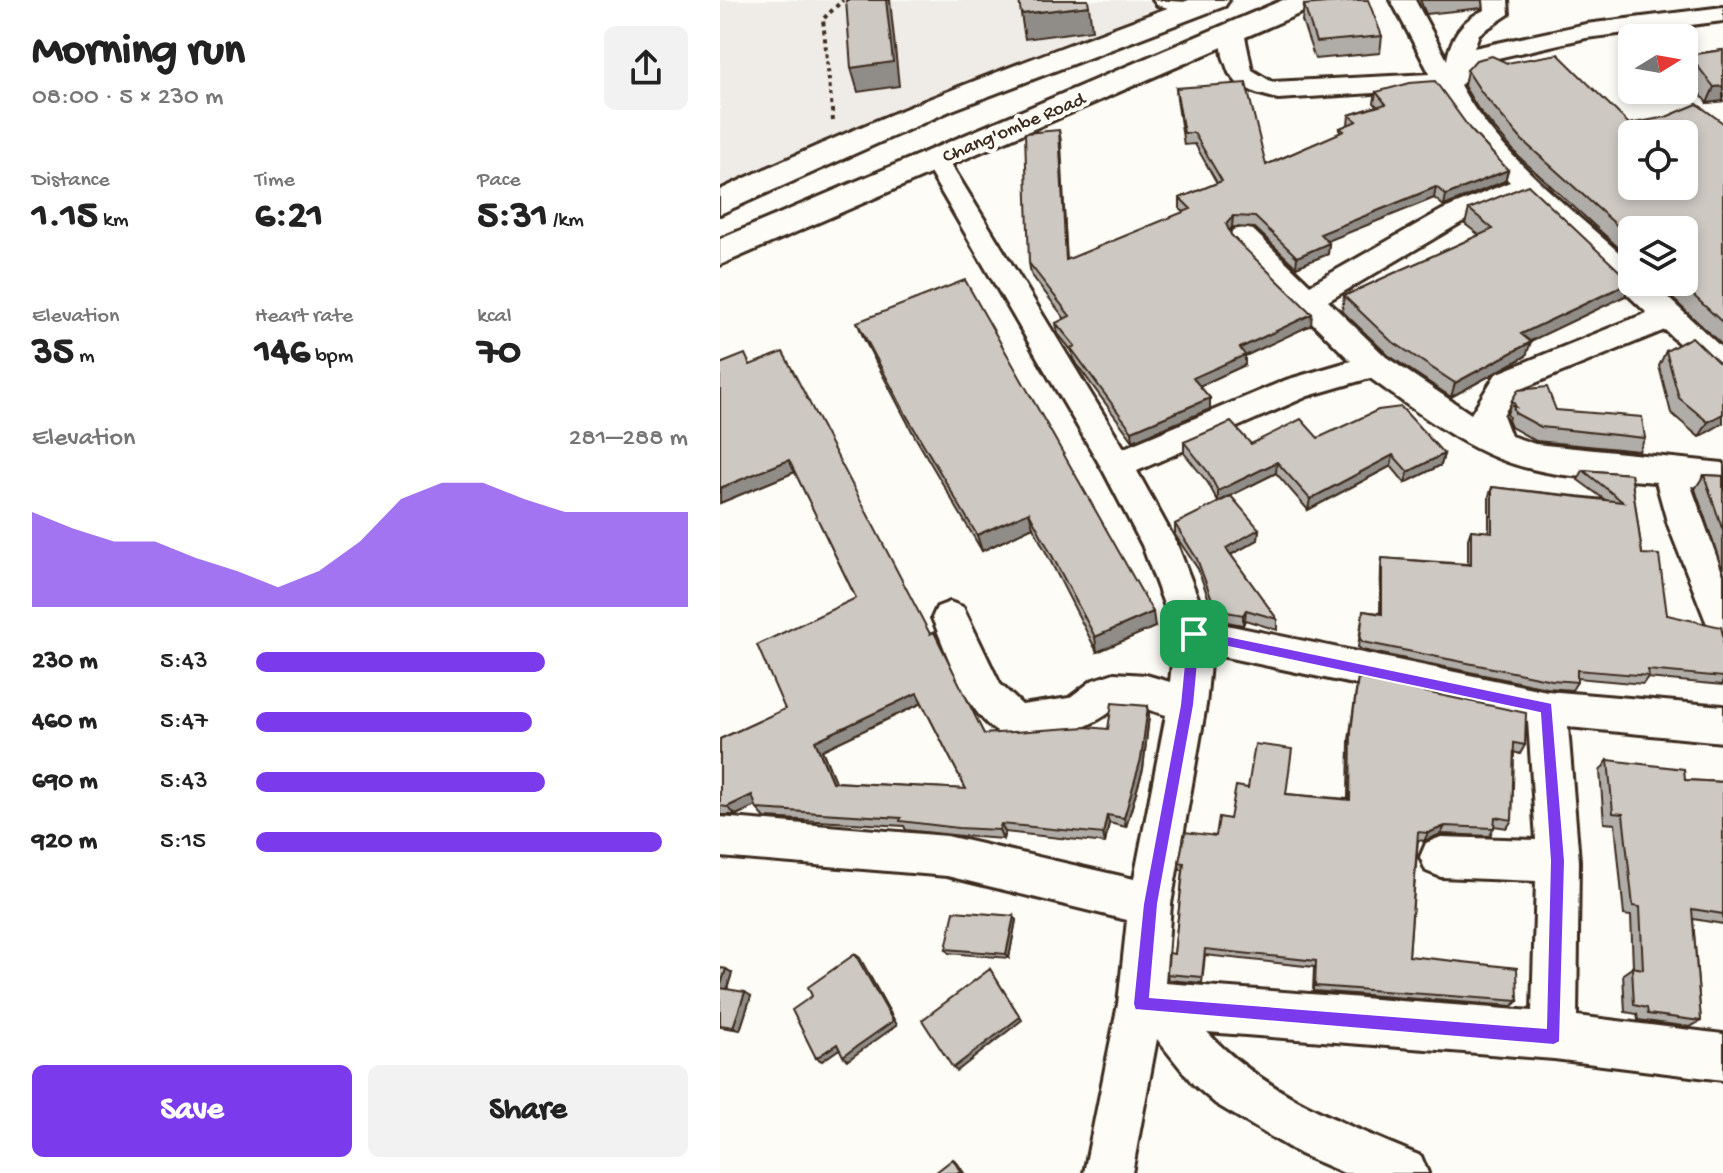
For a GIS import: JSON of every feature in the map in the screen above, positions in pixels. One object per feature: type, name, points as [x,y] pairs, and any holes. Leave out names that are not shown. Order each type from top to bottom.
[{"type":"main road","name":"Chang'ombe Road","points":[[720,253],[1307,0]]},
{"type":"main road","name":"Chang'ombe Road","points":[[720,203],[941,103],[1206,4]]},
{"type":"street","points":[[1165,0],[1206,4]]},
{"type":"street","points":[[1403,0],[1452,70],[1459,107],[1493,150],[1723,367]]},
{"type":"street","points":[[1452,70],[1469,31],[1478,19],[1497,14],[1496,0]]},
{"type":"street","points":[[1232,32],[1234,62],[1242,76],[1256,87],[1278,91],[1452,70],[1572,34],[1723,14]]},
{"type":"street","points":[[935,159],[1117,465],[1159,544],[1194,634],[1187,705],[1150,904],[1152,1005],[1108,1173]]},
{"type":"street","points":[[1309,299],[1452,216],[1529,184]]},
{"type":"street","points":[[1243,237],[1375,365],[1433,407],[1498,444],[1533,457],[1723,476]]},
{"type":"street","points":[[1498,444],[1487,414],[1507,382],[1667,317]]},
{"type":"street","points":[[1117,465],[1297,388],[1375,365]]},
{"type":"street","points":[[1669,470],[1685,525],[1723,619]]},
{"type":"street","points":[[950,618],[986,696],[1009,719],[1022,723],[1068,716],[1082,711],[1114,690],[1146,692],[1187,705]]},
{"type":"street","points":[[1194,634],[1547,708],[1723,724]]},
{"type":"street","points":[[1547,708],[1558,861],[1554,1036]]},
{"type":"street","points":[[720,837],[947,856],[1150,904]]},
{"type":"street","points":[[1441,857],[1558,861]]},
{"type":"street","points":[[1152,1005],[1554,1036],[1723,1057]]},
{"type":"street","points":[[1152,1005],[1191,1048],[1230,1084],[1274,1114],[1404,1173]]},
{"type":"path","points":[[839,149],[823,19],[843,0]]},
{"type":"shaded area","points":[[720,0],[1207,0],[720,197]]},
{"type":"building","points":[[846,0],[886,0],[893,62],[851,68]]},
{"type":"building","points":[[1019,0],[1088,0],[1089,6],[1021,14]]},
{"type":"building","points":[[1368,0],[1382,36],[1316,42],[1304,5]]},
{"type":"building","points":[[1723,50],[1723,86],[1714,87],[1698,67],[1698,54]]},
{"type":"building","points":[[1558,54],[1625,120],[1618,120],[1618,200],[1698,200],[1698,120],[1650,120],[1697,104],[1723,123],[1723,323],[1694,296],[1698,296],[1698,216],[1618,216],[1618,226],[1522,140],[1482,93],[1467,70],[1476,60],[1492,56],[1507,63]]},
{"type":"building","points":[[1435,81],[1470,129],[1508,170],[1446,195],[1436,187],[1320,234],[1329,243],[1297,257],[1255,217],[1233,216],[1226,224],[1231,235],[1312,314],[1240,348],[1245,355],[1193,378],[1210,398],[1132,431],[1071,348],[1075,346],[1056,323],[1070,316],[1029,263],[1025,133],[1059,130],[1066,260],[1191,209],[1180,198],[1222,181],[1194,133],[1184,133],[1176,88],[1246,83],[1266,165],[1344,131],[1340,128],[1357,121],[1349,115],[1386,104],[1376,92],[1410,83]]},
{"type":"building","points":[[1528,185],[1618,270],[1618,288],[1521,334],[1531,342],[1455,383],[1390,340],[1344,296],[1493,229],[1469,209]]},
{"type":"building","points":[[965,280],[1153,612],[1095,637],[1029,512],[977,535],[908,418],[857,322]]},
{"type":"building","points":[[1692,337],[1718,362],[1723,363],[1723,414],[1708,422],[1679,398],[1666,351]]},
{"type":"building","points":[[783,352],[930,634],[934,632],[984,734],[1086,727],[1108,729],[1112,703],[1148,706],[1141,759],[1124,818],[1107,815],[1103,834],[1001,824],[999,830],[958,828],[900,821],[901,818],[757,809],[752,795],[727,807],[720,806],[720,739],[785,709],[757,645],[856,598],[789,460],[720,488],[720,364],[745,354],[750,365]],"holes":[[[917,693],[966,789],[832,782],[815,741]]]},
{"type":"building","points":[[1547,387],[1556,410],[1642,417],[1645,438],[1541,427],[1515,413],[1512,400],[1518,390]]},
{"type":"building","points":[[1401,407],[1444,454],[1408,472],[1393,455],[1310,499],[1277,462],[1218,491],[1208,472],[1184,442],[1231,422],[1251,444],[1301,419],[1318,438],[1378,410]]},
{"type":"building","points":[[1583,470],[1631,474],[1642,554],[1659,555],[1667,615],[1721,627],[1723,677],[1648,670],[1649,676],[1577,670],[1577,682],[1552,680],[1360,639],[1363,611],[1382,614],[1382,558],[1471,565],[1471,530],[1492,532],[1492,487],[1623,502]]},
{"type":"building","points":[[1704,475],[1723,476],[1723,531]]},
{"type":"building","points":[[1231,496],[1259,529],[1226,548],[1277,619],[1246,610],[1243,615],[1216,610],[1197,559],[1175,524]]},
{"type":"building","points":[[1358,678],[1526,713],[1525,745],[1514,743],[1512,820],[1495,817],[1494,828],[1445,826],[1428,833],[1418,832],[1409,956],[1517,968],[1518,1001],[1315,986],[1316,961],[1205,949],[1202,977],[1167,974],[1169,953],[1174,954],[1184,863],[1179,862],[1185,832],[1216,836],[1219,817],[1230,819],[1236,786],[1248,788],[1255,744],[1292,749],[1286,794],[1350,800],[1351,731]]},
{"type":"building","points":[[1608,760],[1684,769],[1685,780],[1723,782],[1723,914],[1692,909],[1701,1021],[1648,1014],[1647,1008],[1634,1005],[1632,967],[1643,969],[1640,907],[1633,906],[1623,814],[1613,813]]},
{"type":"building","points":[[954,911],[1014,916],[1006,954],[946,949]]},
{"type":"building","points":[[855,954],[893,1021],[843,1056],[837,1044],[816,1058],[792,1010],[812,996],[808,987]]},
{"type":"building","points":[[720,968],[726,969],[720,987]]},
{"type":"building","points":[[990,969],[1020,1017],[953,1068],[922,1020]]},
{"type":"building","points":[[720,988],[745,992],[733,1027],[720,1025]]},
{"type":"building","points":[[953,1159],[961,1173],[935,1173]]},
{"type":"route","points":[[1194,634],[1547,708],[1558,861],[1554,1036],[1141,1004],[1150,904],[1187,705],[1194,634]]}]
